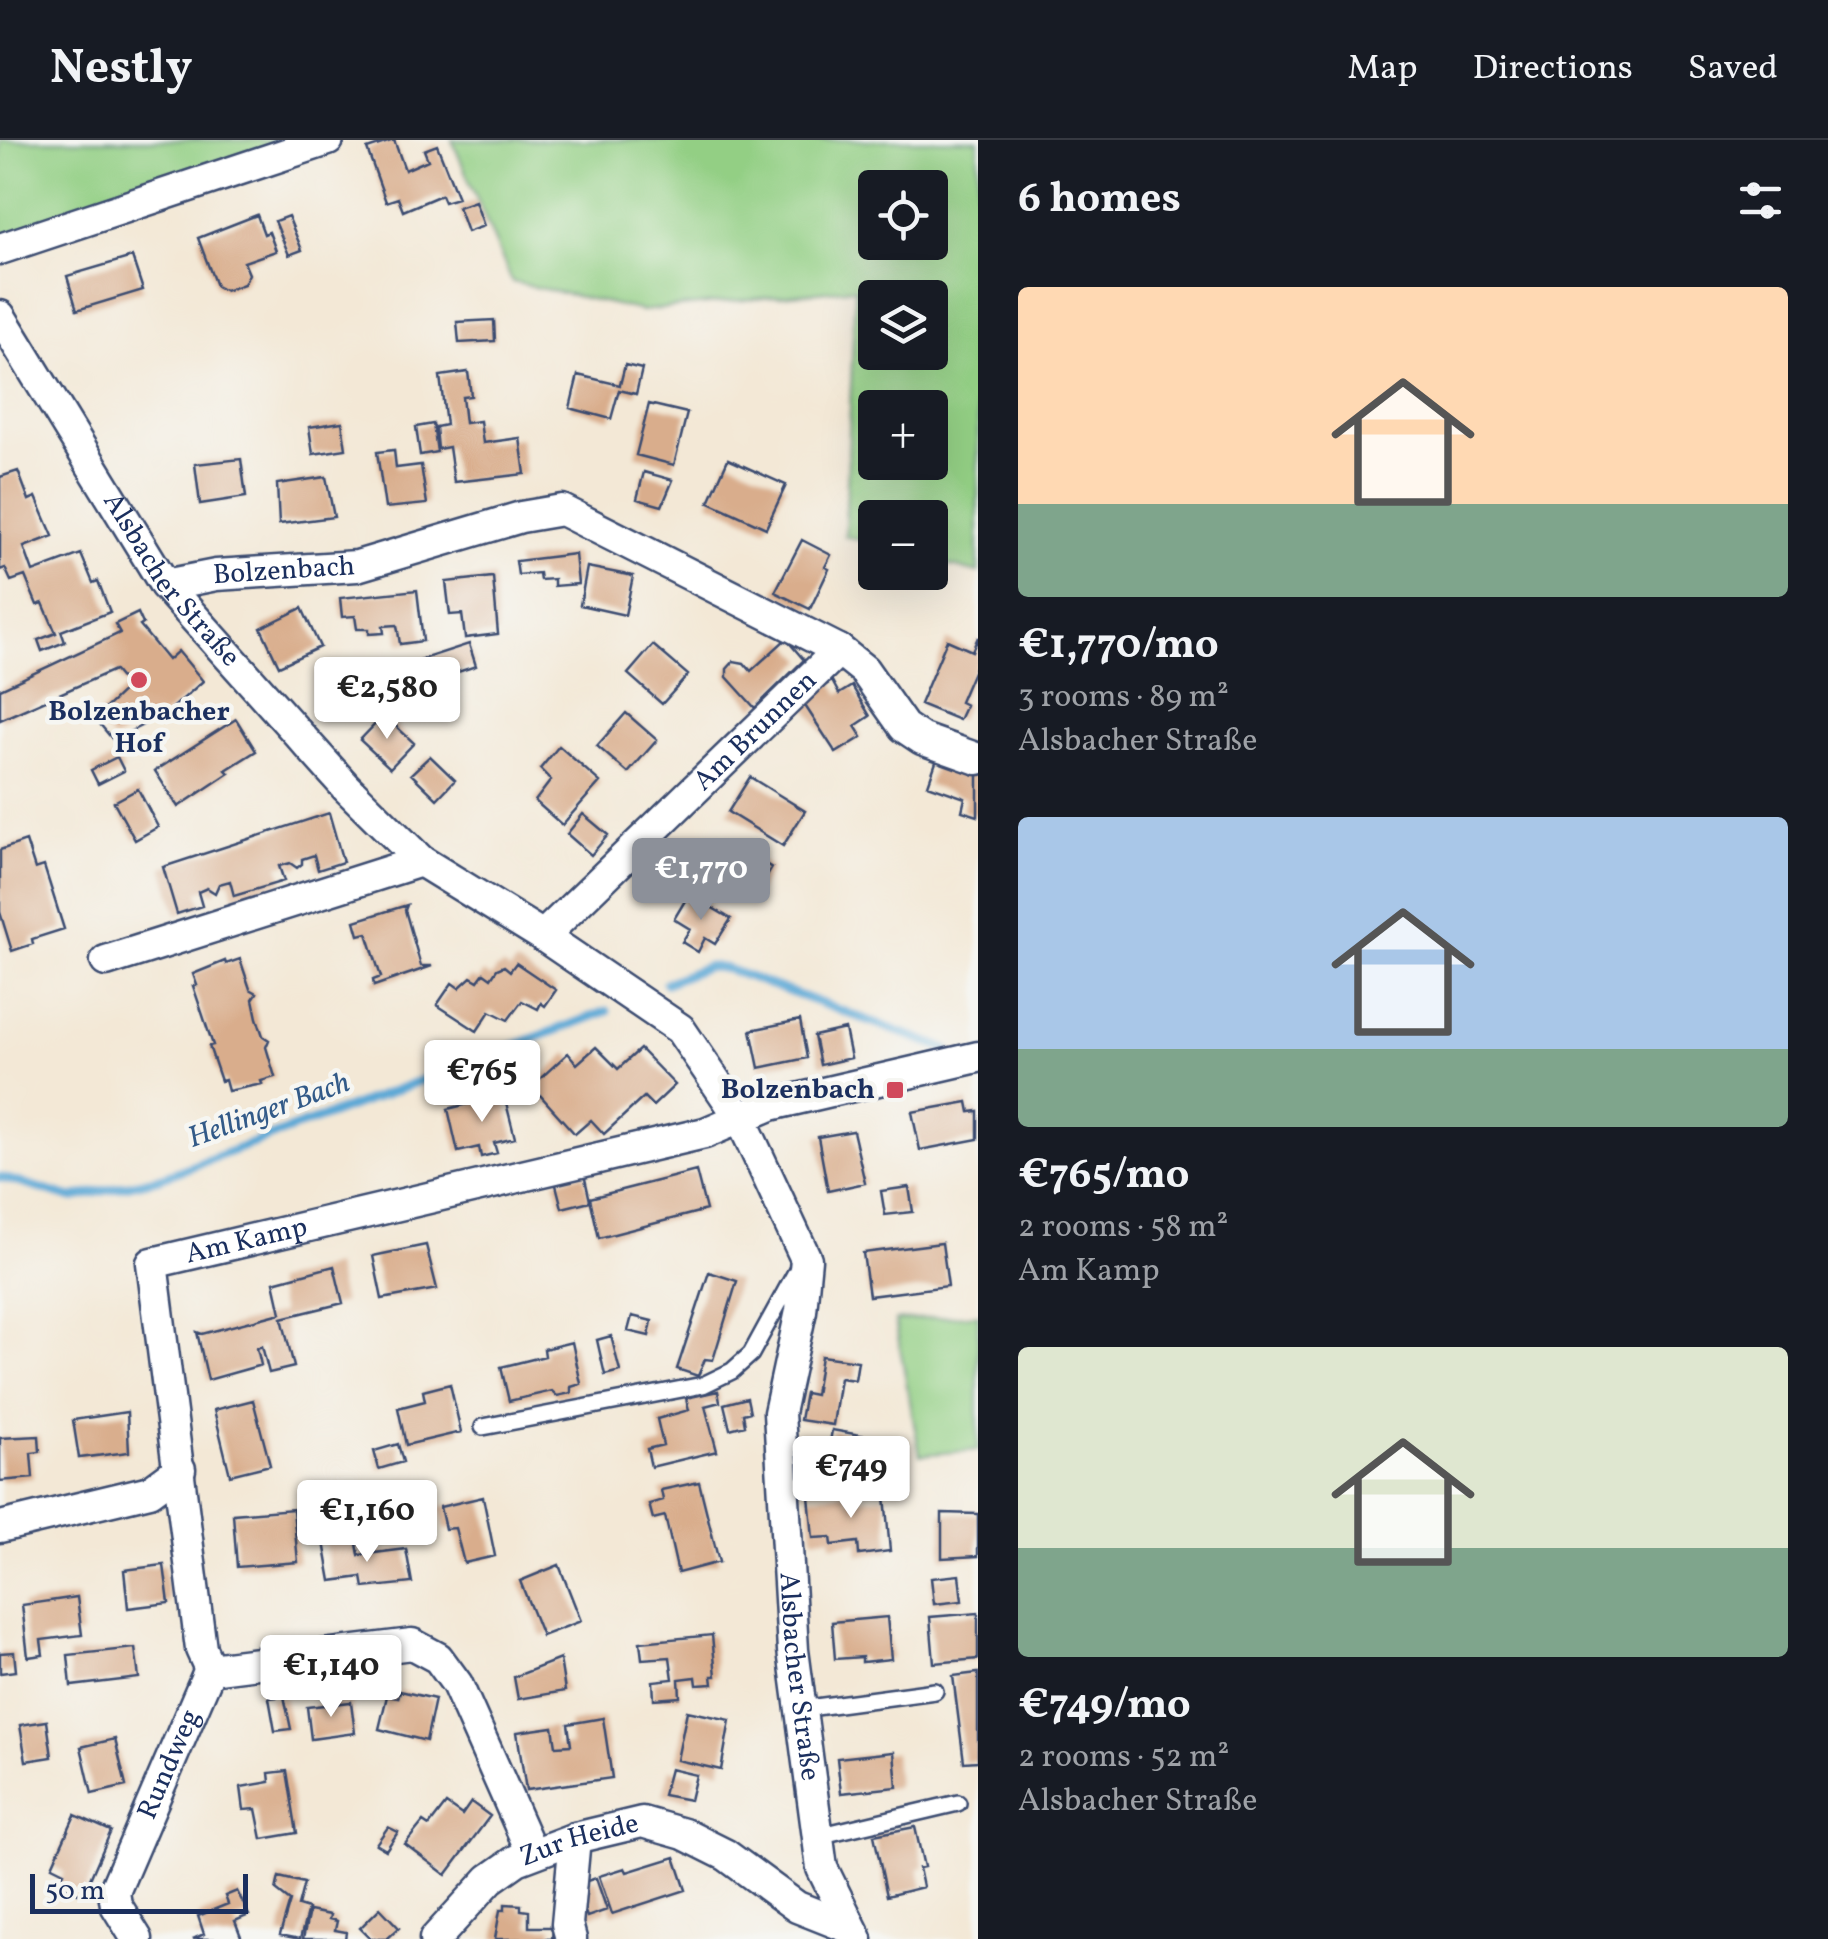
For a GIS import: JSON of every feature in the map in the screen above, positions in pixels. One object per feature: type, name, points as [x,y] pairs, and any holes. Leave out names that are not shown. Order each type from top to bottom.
[{"type":"street","points":[[0,248],[328,140]]},
{"type":"street","name":"Alsbacher Straße","points":[[0,316],[165,585],[346,788],[421,861],[544,936],[680,1029],[741,1120],[806,1259],[801,1311],[779,1413],[794,1650],[822,1868],[854,1934]]},
{"type":"street","name":"Bolzenbach","points":[[165,585],[216,574],[357,566],[521,516],[562,510],[838,650],[864,670],[904,726],[922,739],[978,759]]},
{"type":"street","name":"Am Brunnen","points":[[544,936],[838,650]]},
{"type":"street","points":[[106,961],[421,861]]},
{"type":"street","points":[[741,1120],[770,1106],[978,1057]]},
{"type":"street","name":"Am Kamp","points":[[210,1669],[200,1649],[152,1263],[705,1134],[741,1120]]},
{"type":"street","points":[[0,1527],[150,1491],[180,1469]]},
{"type":"street","points":[[210,1669],[412,1644],[438,1658],[457,1684],[532,1853]]},
{"type":"street","name":"Rundweg","points":[[137,1939],[116,1905],[114,1892],[210,1669]]},
{"type":"street","name":"Zur Heide","points":[[435,1939],[490,1879],[532,1853],[642,1822],[684,1834],[726,1855],[798,1907],[854,1934]]},
{"type":"street","points":[[571,1939],[566,1924],[575,1838]]},
{"type":"lane","points":[[483,1427],[703,1385],[732,1371],[751,1354],[791,1278],[806,1259]]},
{"type":"lane","points":[[801,1709],[935,1690]]},
{"type":"lane","points":[[818,1836],[958,1803]]},
{"type":"green space","points":[[0,140],[304,140],[0,238]]},
{"type":"green space","points":[[452,140],[978,140],[978,573],[948,565],[948,500],[858,500],[858,539],[845,536],[855,288],[642,311],[512,282]]},
{"type":"green space","points":[[978,1314],[978,1450],[920,1455],[895,1321]]},
{"type":"building","points":[[394,140],[405,170],[428,160],[424,150],[437,145],[458,198],[444,202],[441,195],[403,211],[398,198],[386,202],[367,149]]},
{"type":"building","points":[[475,201],[484,226],[467,232],[458,207]]},
{"type":"building","points":[[257,215],[276,251],[244,262],[249,274],[244,284],[225,291],[216,286],[198,238]]},
{"type":"building","points":[[288,216],[302,250],[289,255],[275,221]]},
{"type":"building","points":[[132,257],[143,290],[77,310],[67,276]]},
{"type":"building","points":[[494,320],[495,341],[459,343],[457,322]]},
{"type":"building","points":[[625,365],[642,369],[636,394],[619,390],[611,419],[570,408],[578,375],[620,385]]},
{"type":"building","points":[[468,372],[471,396],[462,397],[465,423],[480,421],[483,443],[520,438],[525,474],[454,482],[449,447],[438,449],[436,427],[446,425],[440,376]]},
{"type":"building","points":[[649,404],[687,413],[674,465],[636,455]]},
{"type":"building","points":[[342,422],[346,449],[313,454],[309,427]]},
{"type":"building","points":[[433,424],[437,452],[420,455],[416,427]]},
{"type":"building","points":[[394,450],[396,468],[421,465],[427,504],[385,508],[377,452]]},
{"type":"building","points":[[241,459],[246,497],[200,504],[195,464]]},
{"type":"building","points":[[728,459],[786,485],[766,528],[709,502]]},
{"type":"building","points":[[18,471],[29,500],[36,497],[53,536],[24,547],[33,572],[81,554],[93,583],[98,581],[110,612],[61,631],[65,642],[42,651],[38,640],[56,633],[43,603],[37,605],[25,576],[11,581],[5,568],[0,570],[0,477]]},
{"type":"building","points":[[644,472],[673,480],[662,506],[637,499]]},
{"type":"building","points":[[326,477],[334,517],[279,524],[277,484]]},
{"type":"building","points":[[802,540],[831,555],[825,567],[829,569],[810,609],[775,592]]},
{"type":"building","points":[[575,554],[578,584],[554,586],[554,579],[540,580],[539,573],[518,575],[516,561]]},
{"type":"building","points":[[587,567],[633,576],[625,615],[580,605]]},
{"type":"building","points":[[493,577],[498,634],[465,638],[462,614],[450,615],[446,582]]},
{"type":"building","points":[[417,590],[423,641],[400,644],[397,625],[383,626],[384,633],[369,634],[369,629],[357,629],[355,616],[342,617],[340,598]]},
{"type":"building","points":[[302,608],[320,647],[279,666],[261,628]]},
{"type":"building","points":[[138,613],[143,624],[140,626],[168,660],[178,651],[203,681],[167,713],[113,740],[95,718],[128,687],[114,670],[0,720],[0,689],[120,633],[115,624]]},
{"type":"building","points":[[978,637],[978,660],[960,702],[966,705],[959,720],[920,704],[947,640],[972,651]]},
{"type":"building","points":[[786,639],[804,660],[755,708],[727,677],[727,669],[734,661],[744,663],[751,671]]},
{"type":"building","points":[[469,644],[476,666],[434,680],[430,671],[402,679],[398,667]]},
{"type":"building","points":[[653,645],[688,675],[662,704],[628,674]]},
{"type":"building","points":[[832,681],[839,694],[852,686],[870,716],[855,726],[862,737],[836,753],[802,701]]},
{"type":"building","points":[[368,687],[371,699],[318,715],[313,699],[342,690],[343,696]]},
{"type":"building","points":[[626,713],[657,740],[628,773],[597,746]]},
{"type":"building","points":[[384,715],[414,743],[390,768],[360,740]]},
{"type":"building","points":[[236,719],[256,751],[178,807],[155,771]]},
{"type":"building","points":[[559,746],[600,782],[562,825],[535,801],[551,780],[540,769]]},
{"type":"building","points":[[430,756],[455,780],[437,799],[411,774]]},
{"type":"building","points":[[117,757],[124,771],[98,784],[91,770]]},
{"type":"building","points":[[937,759],[978,774],[978,816],[962,811],[965,798],[928,785]]},
{"type":"building","points":[[750,777],[805,811],[783,846],[728,812]]},
{"type":"building","points":[[138,789],[158,827],[135,840],[114,802]]},
{"type":"building","points":[[329,813],[343,862],[318,870],[314,855],[302,859],[297,868],[290,863],[279,866],[284,881],[234,896],[230,881],[219,884],[215,893],[207,888],[198,892],[202,906],[177,914],[163,867]]},
{"type":"building","points":[[583,814],[608,835],[591,855],[567,834]]},
{"type":"building","points":[[26,841],[35,869],[44,866],[64,929],[32,939],[33,944],[12,951],[0,912],[0,850]]},
{"type":"building","points":[[737,847],[772,868],[755,896],[719,875]]},
{"type":"building","points":[[689,894],[731,919],[715,944],[705,938],[698,952],[682,942],[690,929],[674,919]]},
{"type":"building","points":[[407,905],[405,910],[421,966],[432,966],[374,986],[373,980],[381,977],[367,933],[359,935],[355,921]]},
{"type":"building","points":[[240,959],[250,989],[257,993],[253,999],[257,1018],[263,1036],[269,1040],[266,1047],[275,1077],[228,1091],[209,1046],[213,1045],[193,986],[197,985],[193,974]]},
{"type":"building","points":[[516,963],[556,990],[545,1006],[541,1003],[538,1009],[522,1001],[508,1020],[490,1011],[477,1031],[437,1005],[452,983],[459,988],[471,977],[478,981],[484,973],[491,978],[497,969],[504,966],[510,971]]},
{"type":"building","points":[[800,1020],[807,1058],[759,1068],[751,1030]]},
{"type":"building","points":[[845,1029],[851,1058],[820,1065],[814,1036]]},
{"type":"building","points":[[596,1047],[618,1069],[640,1049],[675,1085],[653,1106],[644,1097],[604,1134],[591,1120],[575,1134],[532,1086],[568,1053],[577,1064]]},
{"type":"building","points":[[504,1095],[515,1138],[494,1143],[497,1153],[481,1157],[479,1147],[458,1152],[448,1109]]},
{"type":"building","points":[[968,1102],[970,1112],[978,1111],[978,1139],[920,1150],[912,1112]]},
{"type":"building","points":[[853,1131],[865,1183],[828,1191],[818,1137]]},
{"type":"building","points":[[696,1171],[706,1210],[599,1238],[590,1198]]},
{"type":"building","points":[[584,1174],[590,1201],[562,1208],[555,1181]]},
{"type":"building","points":[[909,1187],[913,1212],[885,1215],[881,1191]]},
{"type":"building","points":[[942,1243],[948,1286],[869,1296],[863,1253]]},
{"type":"building","points":[[426,1245],[437,1289],[382,1299],[373,1256]]},
{"type":"building","points":[[334,1266],[343,1303],[282,1318],[294,1367],[269,1373],[262,1346],[257,1348],[261,1365],[208,1380],[197,1332],[202,1334],[281,1313],[274,1282]]},
{"type":"building","points":[[709,1272],[737,1281],[713,1360],[705,1359],[698,1376],[677,1369]]},
{"type":"building","points":[[632,1316],[652,1321],[649,1336],[628,1331]]},
{"type":"building","points":[[611,1336],[620,1371],[605,1375],[597,1340]]},
{"type":"building","points":[[572,1342],[581,1384],[571,1387],[571,1393],[557,1396],[552,1391],[509,1401],[501,1367],[545,1356],[544,1349]]},
{"type":"building","points":[[821,1356],[858,1361],[855,1380],[840,1378],[833,1425],[800,1420],[805,1393],[815,1395]]},
{"type":"building","points":[[450,1384],[461,1432],[406,1445],[398,1408],[425,1401],[423,1391]]},
{"type":"building","points":[[718,1391],[720,1402],[705,1406],[717,1451],[651,1467],[647,1449],[663,1445],[657,1419],[689,1410],[686,1398]]},
{"type":"building","points":[[747,1398],[750,1412],[743,1414],[745,1425],[730,1429],[724,1404]]},
{"type":"building","points":[[253,1400],[270,1465],[230,1475],[214,1410]]},
{"type":"building","points":[[127,1412],[129,1452],[79,1458],[73,1420]]},
{"type":"building","points":[[832,1430],[866,1436],[861,1462],[826,1466]]},
{"type":"building","points":[[39,1436],[40,1452],[31,1453],[33,1478],[0,1481],[0,1438]]},
{"type":"building","points":[[398,1444],[403,1462],[379,1469],[374,1451]]},
{"type":"building","points":[[699,1482],[719,1562],[678,1573],[665,1516],[653,1519],[649,1504],[663,1500],[661,1490]]},
{"type":"building","points":[[846,1493],[847,1500],[885,1496],[890,1551],[859,1555],[858,1542],[832,1545],[831,1537],[813,1538],[809,1496]]},
{"type":"building","points":[[483,1497],[495,1556],[464,1563],[455,1528],[445,1529],[440,1507]]},
{"type":"building","points":[[293,1509],[298,1562],[237,1567],[233,1514]]},
{"type":"building","points":[[942,1513],[978,1514],[978,1556],[942,1558]]},
{"type":"building","points":[[356,1538],[359,1555],[406,1549],[412,1583],[364,1588],[362,1577],[331,1581],[324,1542]]},
{"type":"building","points":[[164,1565],[169,1603],[128,1608],[124,1570]]},
{"type":"building","points":[[559,1565],[581,1621],[542,1636],[520,1581]]},
{"type":"building","points":[[959,1575],[962,1601],[934,1604],[931,1578]]},
{"type":"building","points":[[77,1597],[82,1635],[41,1640],[43,1655],[28,1657],[22,1605]]},
{"type":"building","points":[[978,1613],[978,1659],[934,1663],[930,1617]]},
{"type":"building","points":[[887,1617],[891,1659],[835,1659],[832,1622]]},
{"type":"building","points":[[712,1635],[716,1676],[712,1676],[713,1684],[697,1685],[696,1677],[679,1679],[680,1697],[654,1699],[653,1681],[673,1679],[670,1657],[642,1659],[640,1642]]},
{"type":"building","points":[[135,1648],[139,1678],[71,1686],[68,1655]]},
{"type":"building","points":[[14,1652],[16,1671],[0,1673],[0,1653]]},
{"type":"building","points":[[560,1659],[565,1691],[518,1699],[514,1677]]},
{"type":"building","points":[[978,1673],[978,1761],[964,1762],[953,1676]]},
{"type":"building","points":[[400,1691],[435,1699],[426,1741],[379,1729],[387,1696],[398,1698]]},
{"type":"building","points":[[284,1696],[291,1729],[275,1731],[269,1698]]},
{"type":"building","points":[[351,1702],[355,1733],[311,1739],[307,1707]]},
{"type":"building","points":[[687,1711],[730,1720],[721,1770],[677,1760]]},
{"type":"building","points":[[603,1718],[612,1778],[526,1790],[517,1732],[553,1727],[556,1746],[571,1745],[568,1724]]},
{"type":"building","points":[[47,1721],[52,1757],[26,1761],[20,1725]]},
{"type":"building","points":[[115,1739],[126,1786],[92,1794],[81,1747]]},
{"type":"building","points":[[894,1752],[897,1787],[841,1793],[837,1758]]},
{"type":"building","points":[[670,1769],[696,1775],[690,1800],[663,1795]]},
{"type":"building","points":[[287,1771],[297,1833],[262,1839],[256,1809],[244,1810],[241,1787],[270,1782],[269,1773]]},
{"type":"building","points":[[471,1802],[490,1816],[446,1875],[405,1844],[423,1822],[429,1826],[446,1804],[462,1815]]},
{"type":"building","points":[[75,1815],[111,1831],[83,1895],[58,1884],[64,1872],[52,1866]]},
{"type":"building","points":[[388,1827],[398,1832],[386,1850],[376,1844]]},
{"type":"building","points":[[915,1827],[924,1867],[919,1868],[923,1887],[887,1896],[874,1835]]},
{"type":"building","points":[[675,1857],[686,1890],[612,1914],[599,1876]]},
{"type":"building","points":[[279,1877],[304,1883],[298,1906],[308,1909],[300,1939],[280,1935],[290,1901],[276,1890]]},
{"type":"building","points":[[596,1878],[607,1910],[587,1917],[575,1885]]},
{"type":"building","points":[[237,1891],[249,1915],[235,1921],[242,1939],[193,1939],[204,1934],[198,1916],[228,1904],[225,1896]]},
{"type":"building","points":[[505,1904],[521,1905],[521,1910],[529,1911],[529,1927],[553,1927],[552,1939],[495,1939],[500,1910],[505,1910]]},
{"type":"building","points":[[380,1908],[399,1928],[387,1939],[371,1939],[360,1928]]},
{"type":"building","points":[[309,1911],[330,1915],[329,1919],[337,1921],[335,1930],[346,1932],[345,1939],[303,1939]]},
{"type":"waterway","name":"Hellinger Bach","points":[[666,983],[708,966],[727,969],[946,1049]]},
{"type":"waterway","name":"Hellinger Bach","points":[[0,1177],[72,1198],[160,1178],[607,1011]]},
{"type":"place","name":"Bolzenbacher Hof","points":[[139,680]]},
{"type":"place","name":"Bolzenbach","points":[[895,1090]]}]
